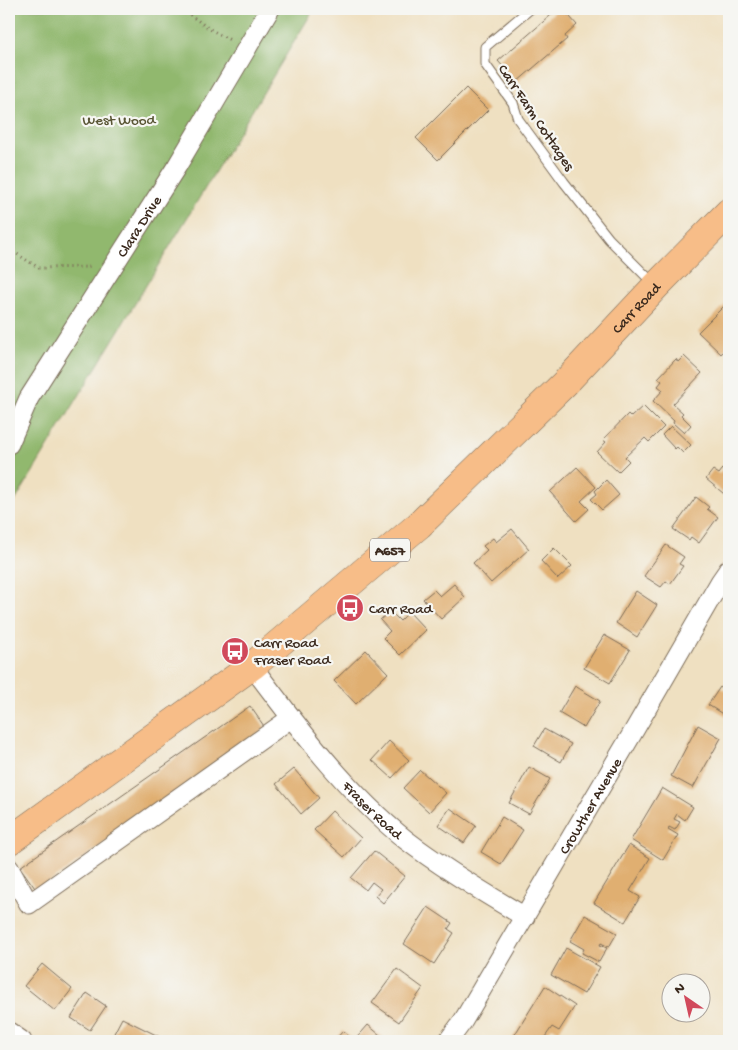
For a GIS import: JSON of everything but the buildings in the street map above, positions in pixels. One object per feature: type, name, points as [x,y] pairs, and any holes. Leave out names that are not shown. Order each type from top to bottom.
[{"type":"main road","name":"Carr Road","points":[[9,841],[252,666],[419,525],[565,383],[729,212]]},
{"type":"street","name":"Clara Drive","points":[[9,444],[29,398],[178,166],[270,9]]},
{"type":"street","name":"Crowther Avenue","points":[[448,1041],[464,1020],[729,569]]},
{"type":"street","name":"Fraser Road","points":[[252,666],[333,769],[405,839],[445,868],[525,917]]},
{"type":"street","points":[[9,868],[29,904],[291,718]]},
{"type":"street","points":[[9,1032],[22,1041]]},
{"type":"lane","name":"Carr Farm Cottages","points":[[530,9],[486,47],[485,64],[512,103],[518,119],[564,182],[609,239],[656,286]]},
{"type":"path","points":[[182,9],[208,28],[246,50]]},
{"type":"path","points":[[9,249],[39,268],[113,267]]},
{"type":"green space","name":"West Wood","points":[[9,9],[314,9],[9,511]]},
{"type":"place","name":"Carr Road","points":[[350,608]]},
{"type":"place","name":"Carr Road Fraser Road","points":[[235,651]]}]
